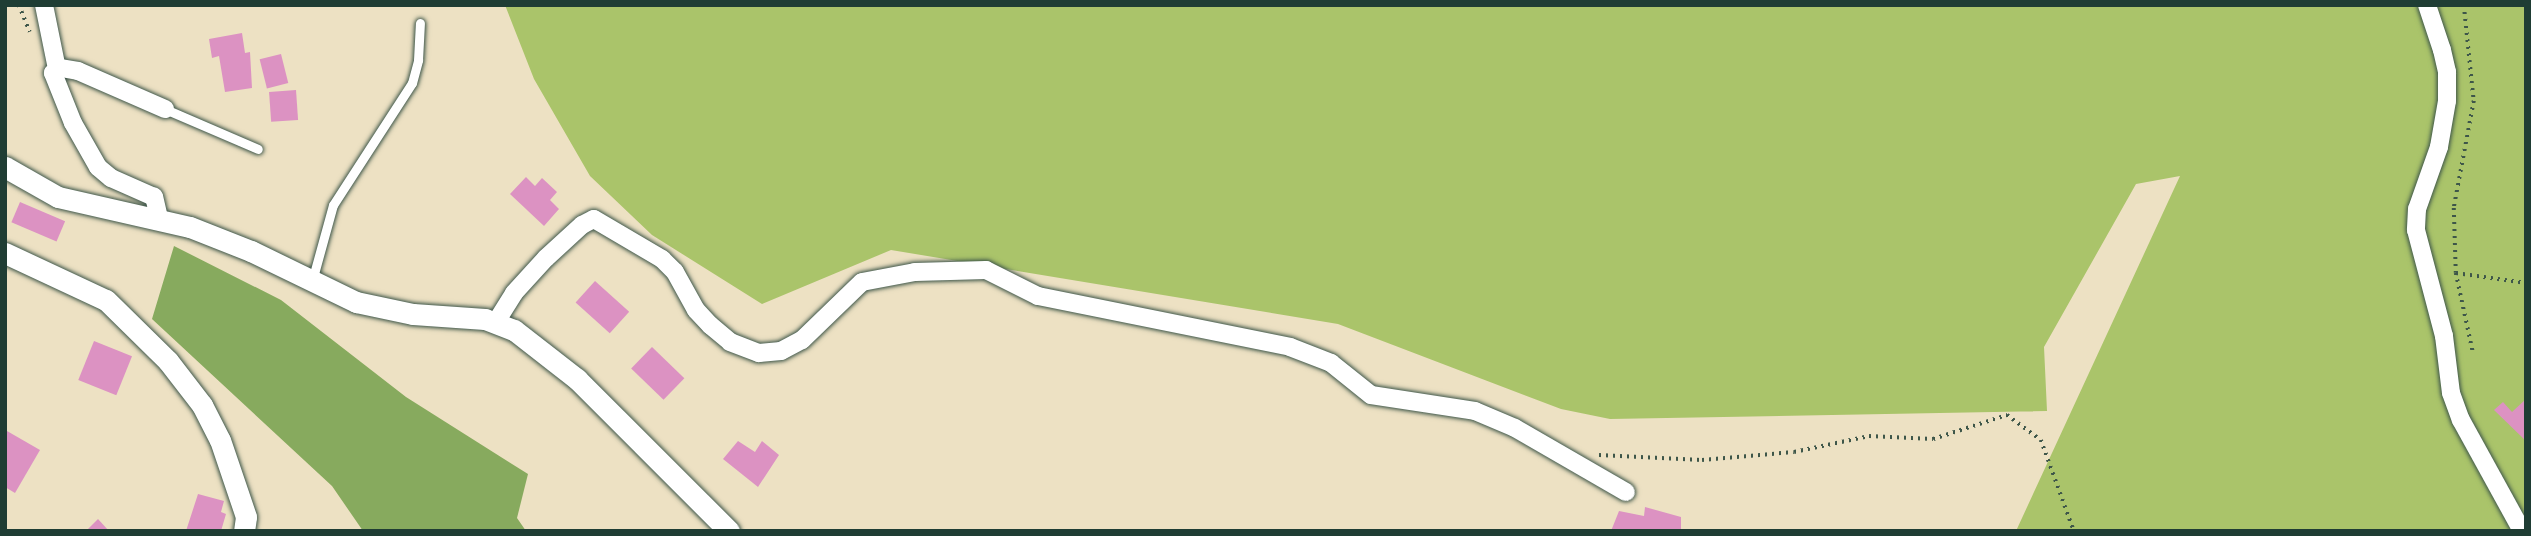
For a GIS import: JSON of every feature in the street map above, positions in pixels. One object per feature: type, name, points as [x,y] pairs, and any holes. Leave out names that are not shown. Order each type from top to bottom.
[{"type":"street","points":[[44,5],[57,69],[53,79],[98,167],[106,175],[154,197],[159,218]]},
{"type":"street","points":[[2427,5],[2444,61],[2447,101],[2439,147],[2417,209],[2416,230],[2444,336],[2451,393],[2461,421],[2514,510],[2522,531]]},
{"type":"street","points":[[57,69],[78,71],[165,109]]},
{"type":"street","points":[[5,167],[58,197],[97,208],[159,218],[251,251],[312,283],[379,308],[496,322],[525,337],[563,367],[653,451],[729,531]]},
{"type":"street","points":[[496,322],[528,277],[566,239],[594,219],[662,259],[675,272],[696,310],[710,325],[730,342],[759,353],[781,351],[802,340],[862,282],[915,272],[986,270],[1038,296],[1290,347],[1331,363],[1371,395],[1475,411],[1516,428],[1626,492]]},
{"type":"street","points":[[5,253],[106,300],[168,361],[202,405],[220,440],[246,517],[244,531]]},
{"type":"lane","points":[[312,283],[332,205],[412,83],[418,60],[420,23]]},
{"type":"lane","points":[[165,109],[258,149]]},
{"type":"path","points":[[2464,5],[2473,101],[2454,208],[2456,273],[2473,352]]},
{"type":"path","points":[[2456,273],[2526,283]]},
{"type":"path","points":[[1595,455],[1702,460],[1794,452],[1869,436],[1933,439],[2007,415],[2041,440],[2074,531]]},
{"type":"green space","points":[[505,5],[2526,5],[2526,531],[2016,531],[2180,176],[2136,184],[2044,347],[2047,411],[1610,419],[1561,409],[1338,324],[891,250],[762,304],[652,235],[590,176],[534,79]]},
{"type":"green space","points":[[174,246],[281,300],[406,397],[528,474],[517,518],[526,531],[363,531],[332,486],[152,319]]},
{"type":"building","points":[[242,33],[245,53],[250,52],[252,88],[225,92],[219,56],[212,58],[209,39]]},
{"type":"building","points":[[281,54],[288,83],[267,88],[260,59]]},
{"type":"building","points":[[296,90],[298,120],[271,122],[269,92]]},
{"type":"building","points":[[526,177],[535,186],[542,178],[557,192],[550,200],[559,209],[544,226],[510,194]]},
{"type":"building","points":[[20,202],[65,221],[57,241],[11,222]]},
{"type":"building","points":[[595,281],[629,312],[610,333],[576,303]]},
{"type":"building","points":[[94,341],[132,356],[116,395],[78,380]]},
{"type":"building","points":[[652,347],[684,378],[664,400],[631,369]]},
{"type":"building","points":[[2526,399],[2526,441],[2494,410],[2503,402],[2512,412]]},
{"type":"building","points":[[7,431],[40,450],[15,493],[5,487]]},
{"type":"building","points":[[738,441],[755,452],[762,441],[779,455],[758,487],[723,459]]},
{"type":"building","points":[[198,494],[224,501],[221,512],[226,514],[221,531],[186,531]]},
{"type":"building","points":[[1645,507],[1681,517],[1681,531],[1611,531],[1619,511],[1644,516]]},
{"type":"building","points":[[98,519],[109,531],[88,529]]}]
